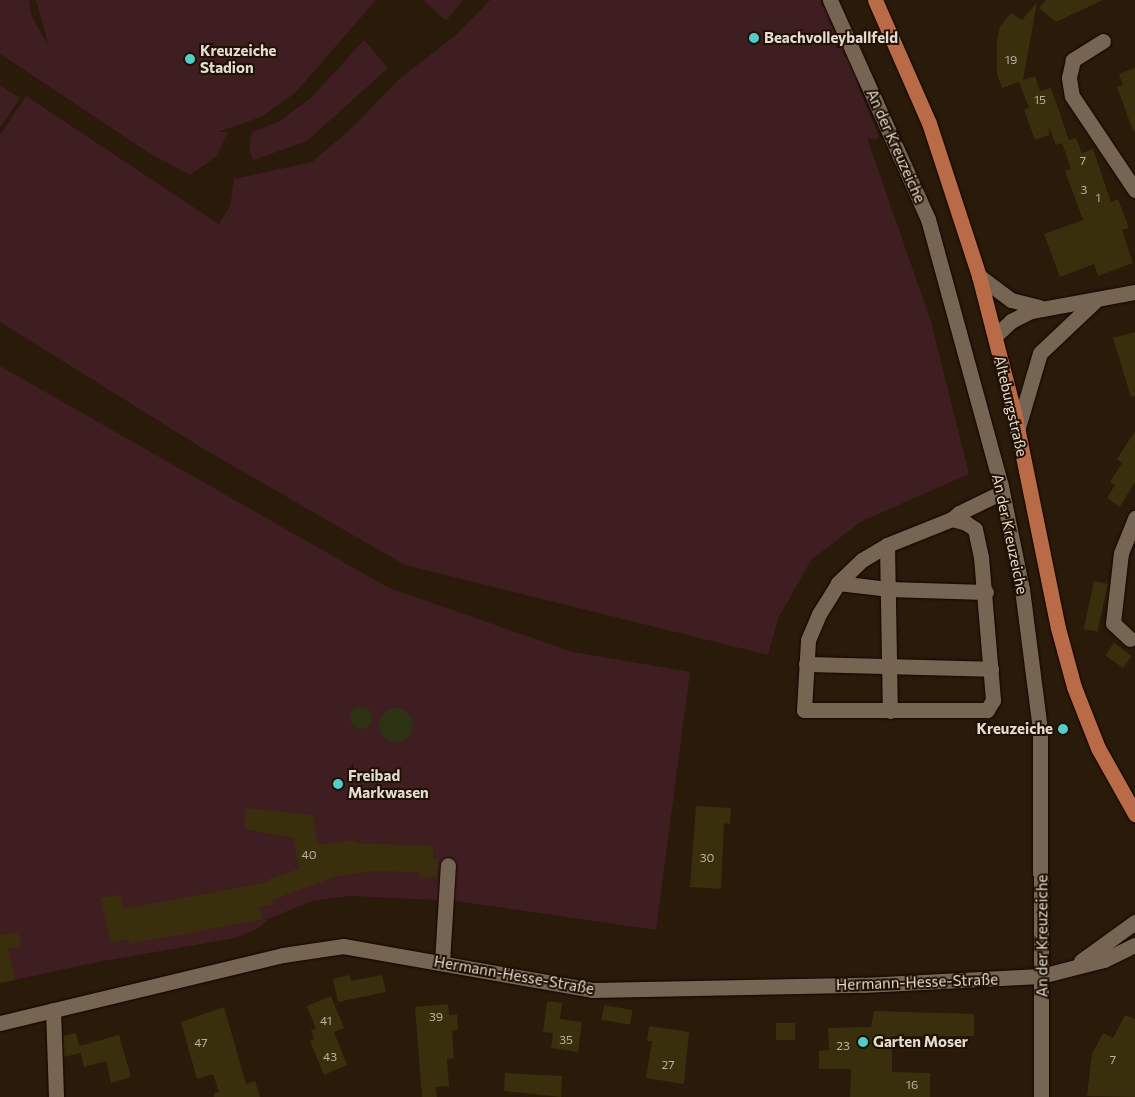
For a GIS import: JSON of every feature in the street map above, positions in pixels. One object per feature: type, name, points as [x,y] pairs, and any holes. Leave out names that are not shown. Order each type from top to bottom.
[{"type":"main road","name":"Alteburgstraße","points":[[875,0],[928,123],[979,276],[1018,431],[1066,661],[1098,748],[1125,800],[1135,814]]},
{"type":"street","name":"An der Kreuzeiche","points":[[830,0],[928,219],[1002,492],[1022,589],[1038,709],[1042,821],[1041,1097]]},
{"type":"street","points":[[1103,41],[1073,60],[1069,78],[1070,87],[1085,117],[1135,190]]},
{"type":"street","points":[[979,276],[1011,300],[1043,307]]},
{"type":"street","points":[[995,336],[1016,318],[1043,307],[1095,301],[1135,292]]},
{"type":"street","points":[[1018,431],[1040,353],[1095,301]]},
{"type":"street","points":[[952,519],[966,523],[974,529],[986,592],[993,700],[987,710],[804,710],[808,640],[819,614],[838,583],[862,560],[887,545],[952,519],[959,512],[1002,492]]},
{"type":"street","points":[[1130,639],[1113,623],[1121,553],[1135,518]]},
{"type":"street","points":[[887,545],[890,711]]},
{"type":"street","points":[[838,583],[888,589],[986,592]]},
{"type":"street","points":[[806,664],[991,669]]},
{"type":"street","points":[[1125,800],[1135,822]]},
{"type":"street","points":[[442,962],[448,865]]},
{"type":"street","name":"Hermann-Hesse-Straße","points":[[1071,968],[1135,922]]},
{"type":"street","name":"Hermann-Hesse-Straße","points":[[0,1022],[283,955],[343,946],[592,990],[863,985],[1041,976],[1104,960],[1135,945]]},
{"type":"street","points":[[53,1010],[56,1097]]},
{"type":"shaded area","name":"Kreuzeiche Stadion","points":[[0,0],[29,0],[32,17],[49,47],[36,0],[376,0],[295,93],[261,117],[218,132],[228,132],[217,156],[190,175],[149,153],[0,54]]},
{"type":"shaded area","points":[[423,0],[463,0],[446,21]]},
{"type":"shaded area","points":[[490,0],[822,0],[820,4],[828,10],[830,24],[842,44],[844,56],[853,61],[858,86],[879,136],[876,140],[867,138],[930,319],[969,474],[862,521],[811,560],[778,619],[768,655],[405,565],[207,451],[0,322],[0,135],[26,96],[219,224],[230,206],[234,179],[312,162],[353,127],[398,80],[457,34]]},
{"type":"shaded area","points":[[364,40],[388,68],[307,141],[253,160],[249,149],[252,132],[280,121],[311,98]]},
{"type":"shaded area","points":[[0,85],[20,98],[0,128]]},
{"type":"shaded area","name":"Freibad Markwasen","points":[[0,366],[389,588],[573,652],[690,672],[656,930],[456,901],[350,896],[312,901],[268,919],[259,928],[235,938],[98,962],[0,983]]},
{"type":"shaded area","points":[[361,707],[369,710],[372,718],[369,726],[361,729],[353,726],[350,718],[353,710]]},
{"type":"shaded area","points":[[396,708],[403,709],[408,713],[412,718],[412,732],[408,737],[403,741],[396,742],[389,741],[384,737],[380,732],[379,725],[380,718],[384,713],[389,709]]},
{"type":"building","points":[[1046,0],[1103,0],[1056,22],[1039,8]]},
{"type":"building","points":[[1037,2],[1023,80],[1035,76],[1040,91],[1051,88],[1069,140],[1076,138],[1082,153],[1093,149],[1111,202],[1118,199],[1129,228],[1122,230],[1133,263],[1098,276],[1094,264],[1060,277],[1044,234],[1083,220],[1065,171],[1071,169],[1062,143],[1056,145],[1049,127],[1049,135],[1035,140],[1024,110],[1029,108],[1019,82],[1002,88],[997,74],[997,40],[1000,27],[1011,13],[1022,20]]},
{"type":"building","points":[[1135,68],[1135,131],[1133,131],[1117,87],[1123,85],[1119,74]]},
{"type":"building","points":[[1135,332],[1135,396],[1131,397],[1113,338]]},
{"type":"building","points":[[1135,431],[1135,482],[1120,507],[1107,498],[1115,485],[1110,482],[1122,463],[1117,459]]},
{"type":"building","points":[[1094,581],[1108,584],[1098,632],[1084,629]]},
{"type":"building","points":[[1114,643],[1132,656],[1123,668],[1105,655]]},
{"type":"building","points":[[696,806],[731,808],[730,824],[724,823],[721,889],[690,887]]},
{"type":"building","points":[[245,808],[313,815],[318,845],[354,840],[355,843],[433,846],[433,858],[438,858],[437,877],[419,877],[419,872],[372,871],[334,877],[272,900],[273,905],[260,907],[262,919],[129,944],[129,939],[111,943],[101,898],[120,895],[123,909],[269,882],[269,879],[299,869],[294,838],[245,829]]},
{"type":"building","points":[[15,933],[20,936],[21,942],[18,947],[8,949],[15,980],[0,983],[0,935]]},
{"type":"building","points":[[350,975],[351,981],[382,975],[386,992],[338,1002],[333,979]]},
{"type":"building","points":[[331,996],[344,1028],[334,1032],[347,1065],[324,1075],[310,1041],[314,1039],[311,1030],[316,1029],[307,1006]]},
{"type":"building","points":[[547,1001],[562,1003],[560,1019],[582,1022],[578,1052],[551,1048],[553,1033],[543,1032]]},
{"type":"building","points":[[448,1004],[449,1015],[457,1014],[458,1030],[452,1031],[454,1058],[447,1059],[449,1086],[436,1087],[437,1097],[422,1097],[415,1007]]},
{"type":"building","points":[[604,1005],[633,1010],[630,1025],[601,1020]]},
{"type":"building","points":[[224,1007],[246,1084],[255,1081],[260,1097],[214,1097],[214,1093],[219,1092],[213,1074],[197,1079],[181,1022]]},
{"type":"building","points":[[874,1011],[974,1014],[974,1036],[892,1036],[892,1072],[930,1073],[930,1097],[850,1097],[851,1069],[819,1069],[819,1051],[829,1050],[828,1028],[871,1027]]},
{"type":"building","points":[[1125,1015],[1135,1019],[1135,1097],[1087,1096],[1092,1054],[1103,1033],[1113,1038]]},
{"type":"building","points":[[776,1023],[795,1023],[795,1040],[776,1040]]},
{"type":"building","points":[[649,1026],[689,1032],[684,1084],[646,1078],[652,1041],[647,1041]]},
{"type":"building","points":[[76,1033],[81,1053],[64,1057],[63,1036]]},
{"type":"building","points":[[119,1035],[131,1077],[111,1083],[106,1061],[84,1067],[79,1046]]},
{"type":"building","points":[[505,1073],[562,1076],[561,1097],[504,1091]]},
{"type":"place","name":"Beachvolleyballfeld","points":[[754,38]]},
{"type":"place","name":"Kreuzeiche Stadion","points":[[190,59]]},
{"type":"place","name":"Kreuzeiche","points":[[1063,729]]},
{"type":"place","name":"Freibad Markwasen","points":[[338,784]]},
{"type":"place","name":"Garten Moser","points":[[863,1042]]}]
